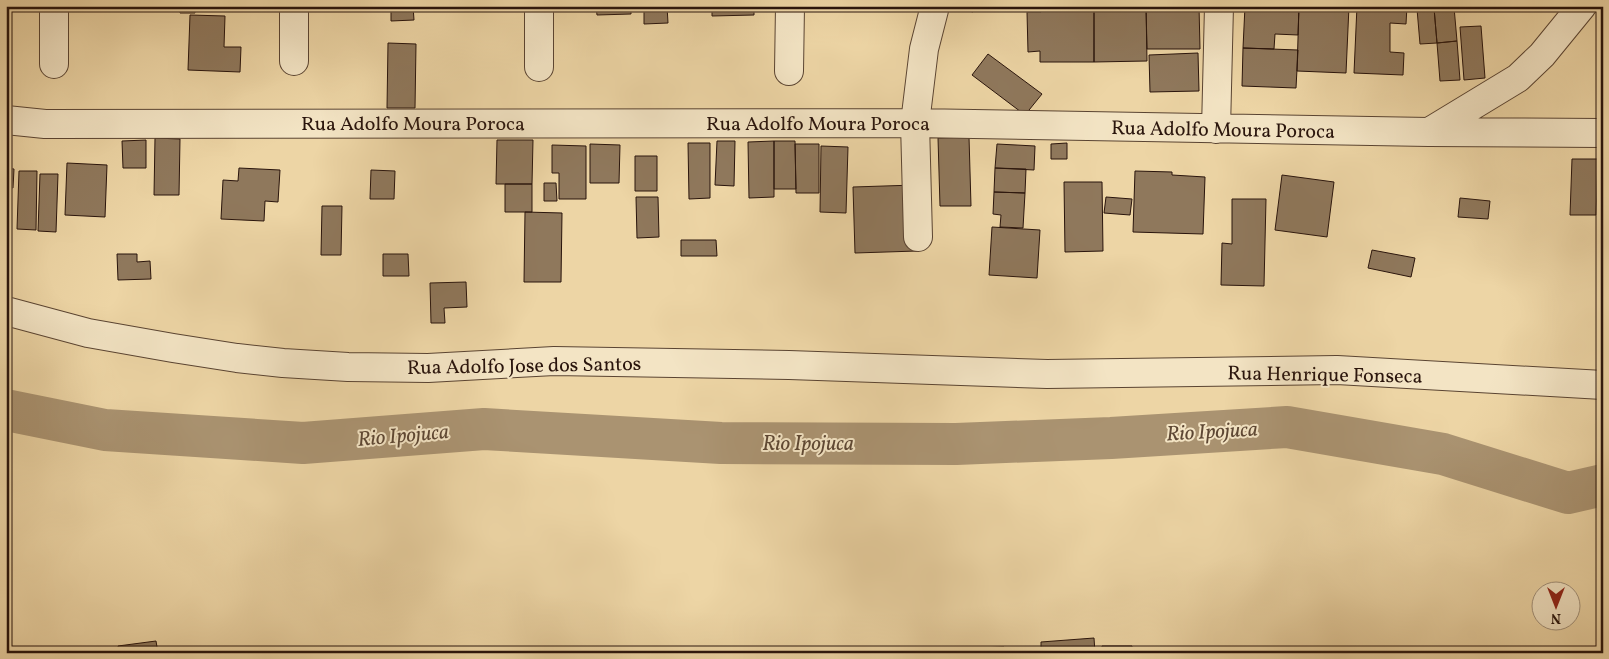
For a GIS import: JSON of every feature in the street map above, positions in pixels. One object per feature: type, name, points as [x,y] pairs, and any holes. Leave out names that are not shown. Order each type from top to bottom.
[{"type":"street","points":[[54,6],[54,64]]},
{"type":"street","points":[[294,6],[294,61]]},
{"type":"street","points":[[539,6],[540,67]]},
{"type":"street","points":[[789,71],[790,6]]},
{"type":"street","points":[[918,237],[915,123],[924,49],[935,6]]},
{"type":"street","points":[[1216,129],[1218,6]]},
{"type":"street","points":[[1429,132],[1518,78],[1542,54],[1582,6]]},
{"type":"street","name":"Rua Adolfo Moura Poroca","points":[[6,120],[44,124],[915,123],[1216,129],[1603,133]]},
{"type":"street","name":"Rua Adolfo Jose dos Santos","points":[[6,310],[88,333],[228,357],[292,364],[428,368],[554,361],[789,365],[1047,374]]},
{"type":"street","name":"Rua Henrique Fonseca","points":[[1047,374],[1338,370],[1603,384]]},
{"type":"building","points":[[180,6],[195,6],[195,13],[180,13]]},
{"type":"building","points":[[391,6],[413,6],[414,20],[391,21]]},
{"type":"building","points":[[596,6],[631,6],[631,14],[597,15]]},
{"type":"building","points":[[644,6],[667,6],[668,23],[644,24]]},
{"type":"building","points":[[712,6],[754,6],[754,15],[712,16]]},
{"type":"building","points":[[956,6],[974,6],[973,12],[955,8]]},
{"type":"building","points":[[1041,6],[1097,6],[1097,11],[1094,11],[1094,62],[1040,62],[1040,51],[1028,52],[1027,12],[1041,12]]},
{"type":"building","points":[[1126,6],[1146,6],[1147,61],[1094,62],[1094,11],[1126,11]]},
{"type":"building","points":[[1146,6],[1199,6],[1200,49],[1147,49]]},
{"type":"building","points":[[1245,6],[1299,6],[1298,35],[1275,34],[1274,49],[1243,48]]},
{"type":"building","points":[[1299,6],[1349,6],[1346,73],[1297,71]]},
{"type":"building","points":[[1357,6],[1407,6],[1406,24],[1390,23],[1390,52],[1404,53],[1403,75],[1354,73]]},
{"type":"building","points":[[1454,7],[1457,41],[1437,43],[1434,8]]},
{"type":"building","points":[[1434,8],[1437,43],[1420,44],[1417,9]]},
{"type":"building","points":[[190,15],[225,16],[224,47],[241,47],[240,72],[188,70]]},
{"type":"building","points":[[1481,26],[1485,78],[1464,80],[1460,27]]},
{"type":"building","points":[[1457,41],[1460,80],[1440,81],[1437,43]]},
{"type":"building","points":[[388,43],[416,44],[415,108],[387,108]]},
{"type":"building","points":[[1243,48],[1298,50],[1296,88],[1242,86]]},
{"type":"building","points":[[1198,53],[1199,91],[1150,92],[1149,55]]},
{"type":"building","points":[[988,54],[1042,94],[1025,115],[972,75]]},
{"type":"building","points":[[969,137],[971,206],[940,206],[938,138]]},
{"type":"building","points":[[155,138],[180,139],[179,195],[154,195]]},
{"type":"building","points":[[146,140],[146,168],[123,168],[122,141]]},
{"type":"building","points":[[497,140],[533,140],[532,184],[496,184]]},
{"type":"building","points":[[717,141],[735,141],[734,186],[715,185]]},
{"type":"building","points":[[774,141],[774,197],[749,198],[748,142]]},
{"type":"building","points":[[774,141],[795,141],[796,189],[774,189]]},
{"type":"building","points":[[688,143],[710,143],[710,198],[689,199]]},
{"type":"building","points":[[1067,143],[1067,159],[1051,159],[1051,144]]},
{"type":"building","points":[[590,144],[620,145],[619,183],[590,183]]},
{"type":"building","points":[[795,144],[819,144],[819,193],[796,193]]},
{"type":"building","points":[[997,144],[1035,146],[1034,170],[995,168]]},
{"type":"building","points":[[552,145],[586,146],[586,199],[559,199],[559,173],[552,173]]},
{"type":"building","points":[[821,146],[848,147],[846,213],[820,212]]},
{"type":"building","points":[[635,156],[657,156],[657,191],[635,191]]},
{"type":"building","points":[[1572,159],[1598,159],[1596,215],[1570,215]]},
{"type":"building","points":[[67,163],[107,165],[105,217],[65,215]]},
{"type":"building","points":[[6,168],[14,169],[13,188],[6,187]]},
{"type":"building","points":[[239,168],[280,170],[278,202],[265,201],[264,221],[221,219],[223,180],[238,181]]},
{"type":"building","points":[[995,168],[1026,169],[1025,193],[994,192]]},
{"type":"building","points":[[371,170],[395,171],[394,199],[370,199]]},
{"type":"building","points":[[19,171],[37,171],[36,230],[17,229]]},
{"type":"building","points":[[1135,171],[1172,172],[1172,175],[1205,177],[1203,234],[1133,232]]},
{"type":"building","points":[[40,174],[58,174],[56,232],[38,231]]},
{"type":"building","points":[[1282,175],[1334,182],[1327,237],[1275,230]]},
{"type":"building","points":[[1064,182],[1102,182],[1103,251],[1065,252]]},
{"type":"building","points":[[544,183],[556,183],[557,201],[544,201]]},
{"type":"building","points":[[505,184],[532,184],[532,212],[505,212]]},
{"type":"building","points":[[915,185],[917,251],[855,253],[853,187]]},
{"type":"building","points":[[994,192],[1025,193],[1023,228],[1000,227],[1001,215],[993,214]]},
{"type":"building","points":[[636,197],[658,197],[659,237],[637,238]]},
{"type":"building","points":[[1106,197],[1132,199],[1130,215],[1104,213]]},
{"type":"building","points":[[1460,198],[1490,201],[1488,219],[1458,217]]},
{"type":"building","points":[[1232,199],[1266,199],[1264,286],[1221,285],[1222,243],[1232,244]]},
{"type":"building","points":[[322,206],[342,206],[341,255],[321,255]]},
{"type":"building","points":[[525,212],[562,213],[561,282],[524,282]]},
{"type":"building","points":[[992,227],[1040,230],[1037,278],[989,275]]},
{"type":"building","points":[[681,240],[716,240],[717,256],[681,256]]},
{"type":"building","points":[[1372,250],[1415,258],[1411,277],[1368,268]]},
{"type":"building","points":[[117,254],[137,254],[137,262],[150,261],[151,279],[118,280]]},
{"type":"building","points":[[383,254],[408,254],[409,276],[383,276]]},
{"type":"building","points":[[466,282],[467,307],[444,308],[445,323],[431,323],[430,283]]},
{"type":"building","points":[[1094,638],[1095,653],[1041,653],[1041,642]]},
{"type":"building","points":[[156,641],[158,653],[119,653],[118,646]]},
{"type":"building","points":[[1102,646],[1132,646],[1132,653],[1102,653]]},
{"type":"building","points":[[1004,647],[1004,653],[977,653],[977,648]]},
{"type":"building","points":[[847,649],[857,649],[858,653],[847,653]]},
{"type":"waterway","name":"Rio Ipojuca","points":[[6,410],[105,430],[303,443],[484,429],[721,443],[956,444],[1111,438],[1287,427],[1443,454],[1568,493],[1603,485]]}]
